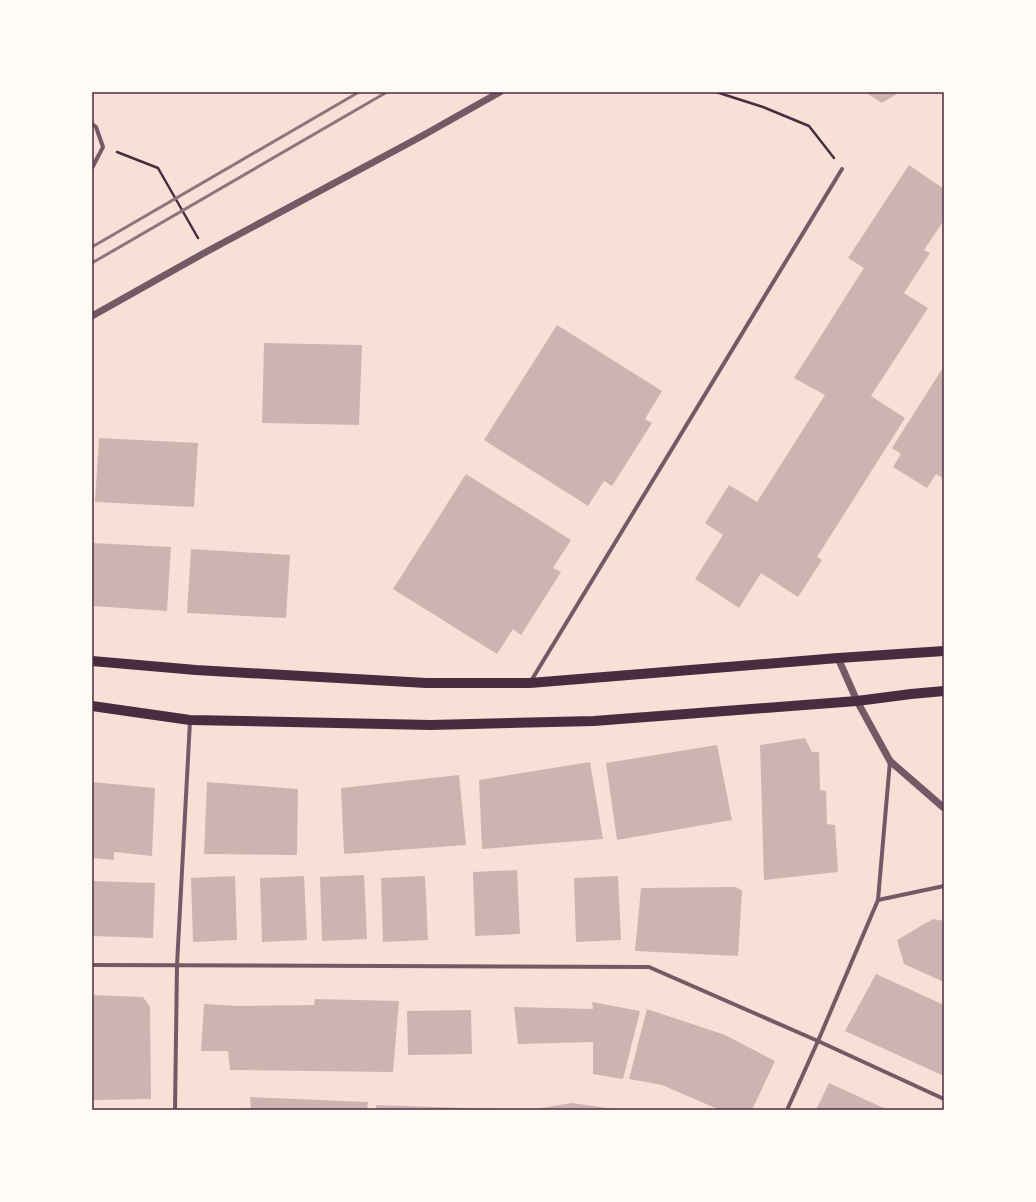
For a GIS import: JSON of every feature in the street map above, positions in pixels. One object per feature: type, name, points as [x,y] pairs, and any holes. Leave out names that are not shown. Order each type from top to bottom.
[{"type":"main road","points":[[92,662],[196,670],[426,683],[530,683],[944,651]]},
{"type":"main road","points":[[95,707],[190,720],[431,725],[594,721],[857,701],[944,691]]},
{"type":"street","points":[[92,316],[206,252],[422,136],[500,92]]},
{"type":"street","points":[[92,124],[96,127],[103,147],[92,168]]},
{"type":"street","points":[[530,683],[842,169]]},
{"type":"street","points":[[838,658],[857,701],[890,761],[944,808]]},
{"type":"street","points":[[175,1110],[177,965],[190,720]]},
{"type":"street","points":[[787,1110],[878,900],[890,761]]},
{"type":"street","points":[[878,900],[944,886]]},
{"type":"street","points":[[92,965],[649,967],[944,1098]]},
{"type":"path","points":[[716,92],[763,106],[809,126],[842,169]]},
{"type":"path","points":[[103,147],[158,168],[206,252]]},
{"type":"building","points":[[865,92],[900,92],[882,103]]},
{"type":"building","points":[[909,165],[944,189],[944,220],[924,250],[930,253],[904,293],[928,308],[871,396],[905,418],[817,557],[822,560],[798,597],[761,573],[739,608],[695,579],[723,535],[705,523],[729,485],[757,502],[825,395],[794,378],[864,268],[848,258]]},
{"type":"building","points":[[557,325],[662,391],[645,419],[652,423],[612,486],[604,481],[588,506],[484,440]]},
{"type":"building","points":[[264,343],[362,345],[359,425],[262,423]]},
{"type":"building","points":[[944,366],[944,479],[936,474],[927,488],[893,467],[901,454],[892,448]]},
{"type":"building","points":[[99,438],[198,443],[194,507],[95,502]]},
{"type":"building","points":[[466,474],[571,540],[553,568],[561,572],[521,635],[513,629],[497,654],[393,589]]},
{"type":"building","points":[[92,543],[171,547],[167,611],[92,606]]},
{"type":"building","points":[[191,549],[290,555],[286,618],[187,613]]},
{"type":"building","points":[[805,738],[812,752],[819,752],[820,790],[826,791],[827,824],[835,825],[838,872],[764,880],[760,745]]},
{"type":"building","points":[[717,745],[732,820],[617,840],[606,763]]},
{"type":"building","points":[[590,762],[603,839],[482,849],[479,780]]},
{"type":"building","points":[[459,775],[466,845],[344,854],[341,788]]},
{"type":"building","points":[[92,782],[155,788],[152,856],[114,852],[114,860],[92,858]]},
{"type":"building","points":[[207,782],[298,789],[297,855],[204,854]]},
{"type":"building","points":[[517,870],[520,934],[475,936],[473,872]]},
{"type":"building","points":[[364,875],[367,939],[322,941],[320,877]]},
{"type":"building","points":[[235,876],[237,940],[193,942],[191,878]]},
{"type":"building","points":[[304,876],[307,940],[262,942],[260,878]]},
{"type":"building","points":[[425,876],[428,940],[383,942],[381,878]]},
{"type":"building","points":[[618,876],[621,940],[576,942],[574,878]]},
{"type":"building","points":[[92,881],[155,883],[153,938],[92,936]]},
{"type":"building","points":[[736,887],[742,891],[738,956],[635,951],[641,888]]},
{"type":"building","points":[[933,919],[944,921],[944,982],[904,964],[897,940]]},
{"type":"building","points":[[876,974],[944,1005],[944,1076],[845,1031]]},
{"type":"building","points":[[92,995],[143,997],[150,1007],[151,1099],[92,1100]]},
{"type":"building","points":[[315,999],[399,1001],[393,1072],[230,1070],[228,1051],[201,1051],[204,1004],[238,1006],[314,1005]]},
{"type":"building","points":[[592,1002],[640,1011],[623,1079],[593,1074],[593,1042],[518,1044],[514,1007],[593,1009]]},
{"type":"building","points":[[647,1009],[725,1035],[775,1061],[752,1110],[720,1110],[662,1085],[629,1079]]},
{"type":"building","points":[[471,1010],[472,1054],[408,1055],[407,1011]]},
{"type":"building","points":[[829,1083],[888,1110],[816,1110]]},
{"type":"building","points":[[250,1097],[368,1102],[367,1110],[239,1110],[251,1108]]},
{"type":"building","points":[[572,1103],[614,1109],[540,1110],[541,1108]]},
{"type":"building","points":[[376,1105],[497,1109],[497,1110],[376,1110]]},
{"type":"railway","points":[[92,247],[359,92]]},
{"type":"railway","points":[[92,263],[387,92]]}]
